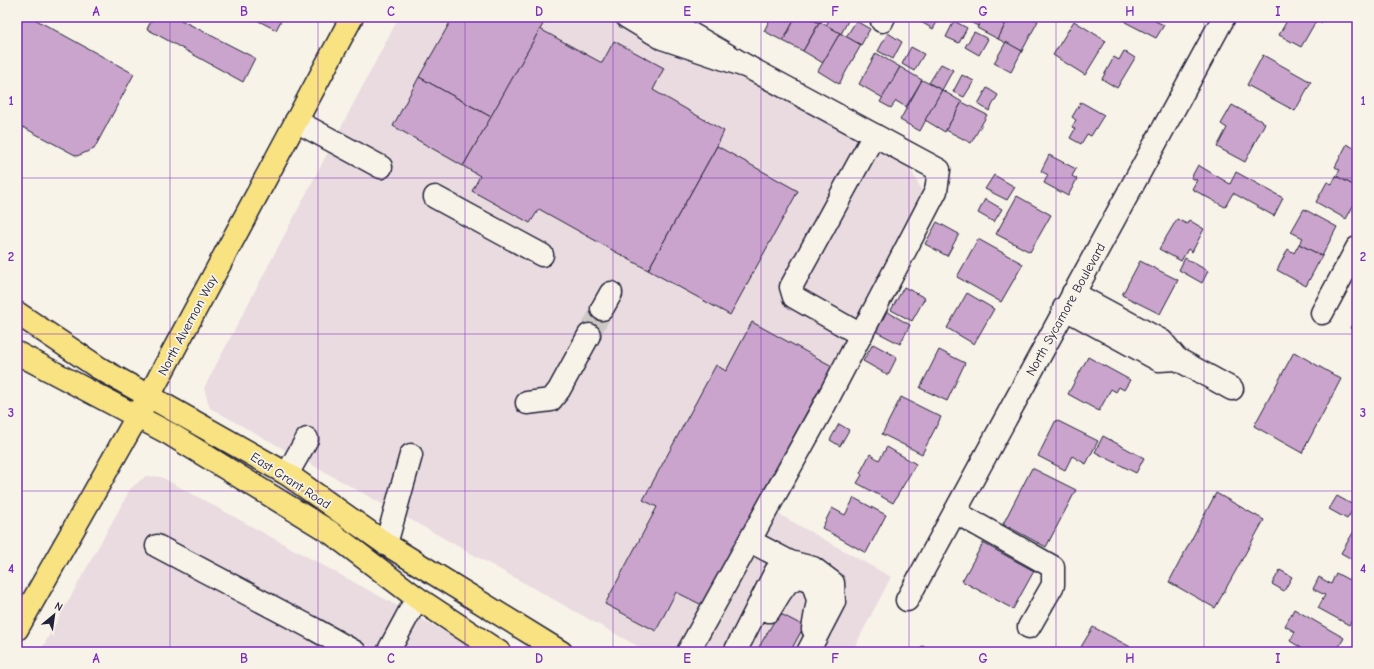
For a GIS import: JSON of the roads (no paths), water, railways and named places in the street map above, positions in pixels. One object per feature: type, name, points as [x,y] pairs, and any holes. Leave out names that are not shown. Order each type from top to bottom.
[{"type":"main road","name":"North Alvernon Way","points":[[17,629],[148,396],[352,17]]},
{"type":"main road","name":"East Grant Road","points":[[17,313],[99,368],[287,474],[386,544],[561,652]]},
{"type":"main road","name":"East Grant Road","points":[[17,353],[170,434],[330,532],[417,598],[499,652]]},
{"type":"street","points":[[627,17],[662,38],[748,67]]},
{"type":"street","points":[[662,17],[748,67],[939,170],[936,191],[824,406],[688,652]]},
{"type":"street","name":"North Sycamore Boulevard","points":[[906,600],[1224,17]]},
{"type":"street","points":[[296,121],[381,167]]},
{"type":"street","points":[[861,335],[794,297],[791,286],[874,135]]},
{"type":"street","points":[[435,196],[542,255]]},
{"type":"street","points":[[1322,314],[1357,248]]},
{"type":"street","points":[[1068,301],[1159,360],[1178,359],[1232,389]]},
{"type":"street","points":[[527,403],[551,400],[559,390],[589,334]]},
{"type":"street","points":[[287,474],[307,439]]},
{"type":"street","points":[[386,544],[411,455]]},
{"type":"street","points":[[955,512],[1053,566],[1053,585],[1029,628]]},
{"type":"street","points":[[750,541],[790,562],[812,568],[833,583],[834,602],[808,652]]},
{"type":"street","points":[[157,546],[355,652]]},
{"type":"street","points":[[735,652],[776,571],[790,562]]},
{"type":"street","points":[[746,652],[780,593],[788,582],[800,576],[813,583],[818,600],[813,628],[804,652]]},
{"type":"street","points":[[388,652],[417,598]]},
{"type":"tunnel","points":[[589,335],[602,309]]}]
